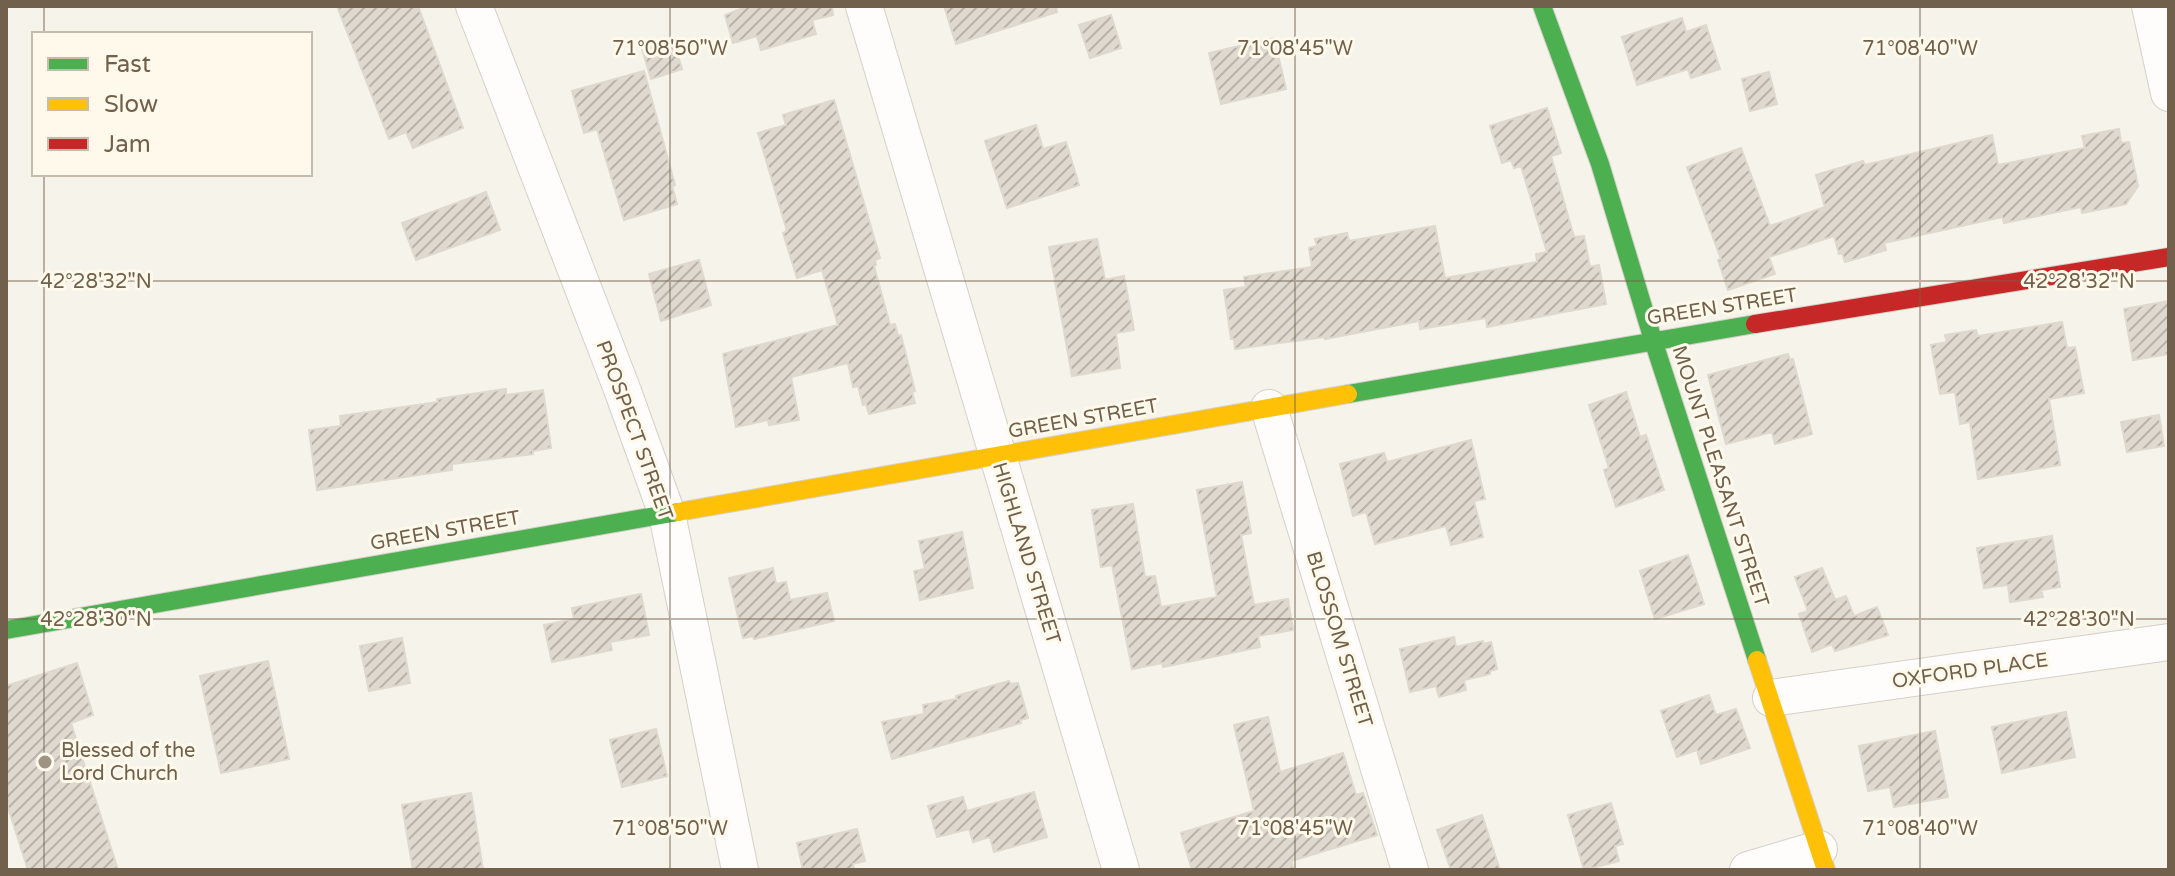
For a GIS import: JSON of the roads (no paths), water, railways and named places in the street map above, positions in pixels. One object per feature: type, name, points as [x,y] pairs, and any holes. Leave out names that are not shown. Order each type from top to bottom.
[{"type":"street","name":"PROSPECT STREET","points":[[474,6],[667,514],[740,870]]},
{"type":"street","name":"HIGHLAND STREET","points":[[864,6],[1121,870]]},
{"type":"street","name":"MOUNT PLEASANT STREET","points":[[1542,6],[1604,175],[1653,340],[1823,859]]},
{"type":"street","points":[[2150,6],[2169,93]]},
{"type":"street","name":"GREEN STREET","points":[[6,630],[1653,340],[2169,257]]},
{"type":"street","name":"BLOSSOM STREET","points":[[1269,408],[1410,870]]},
{"type":"street","name":"OXFORD PLACE","points":[[1771,698],[2169,642]]},
{"type":"street","points":[[1748,870],[1823,859]]},
{"type":"place","name":"Blessed of the Lord Church","points":[[45,762]]}]
